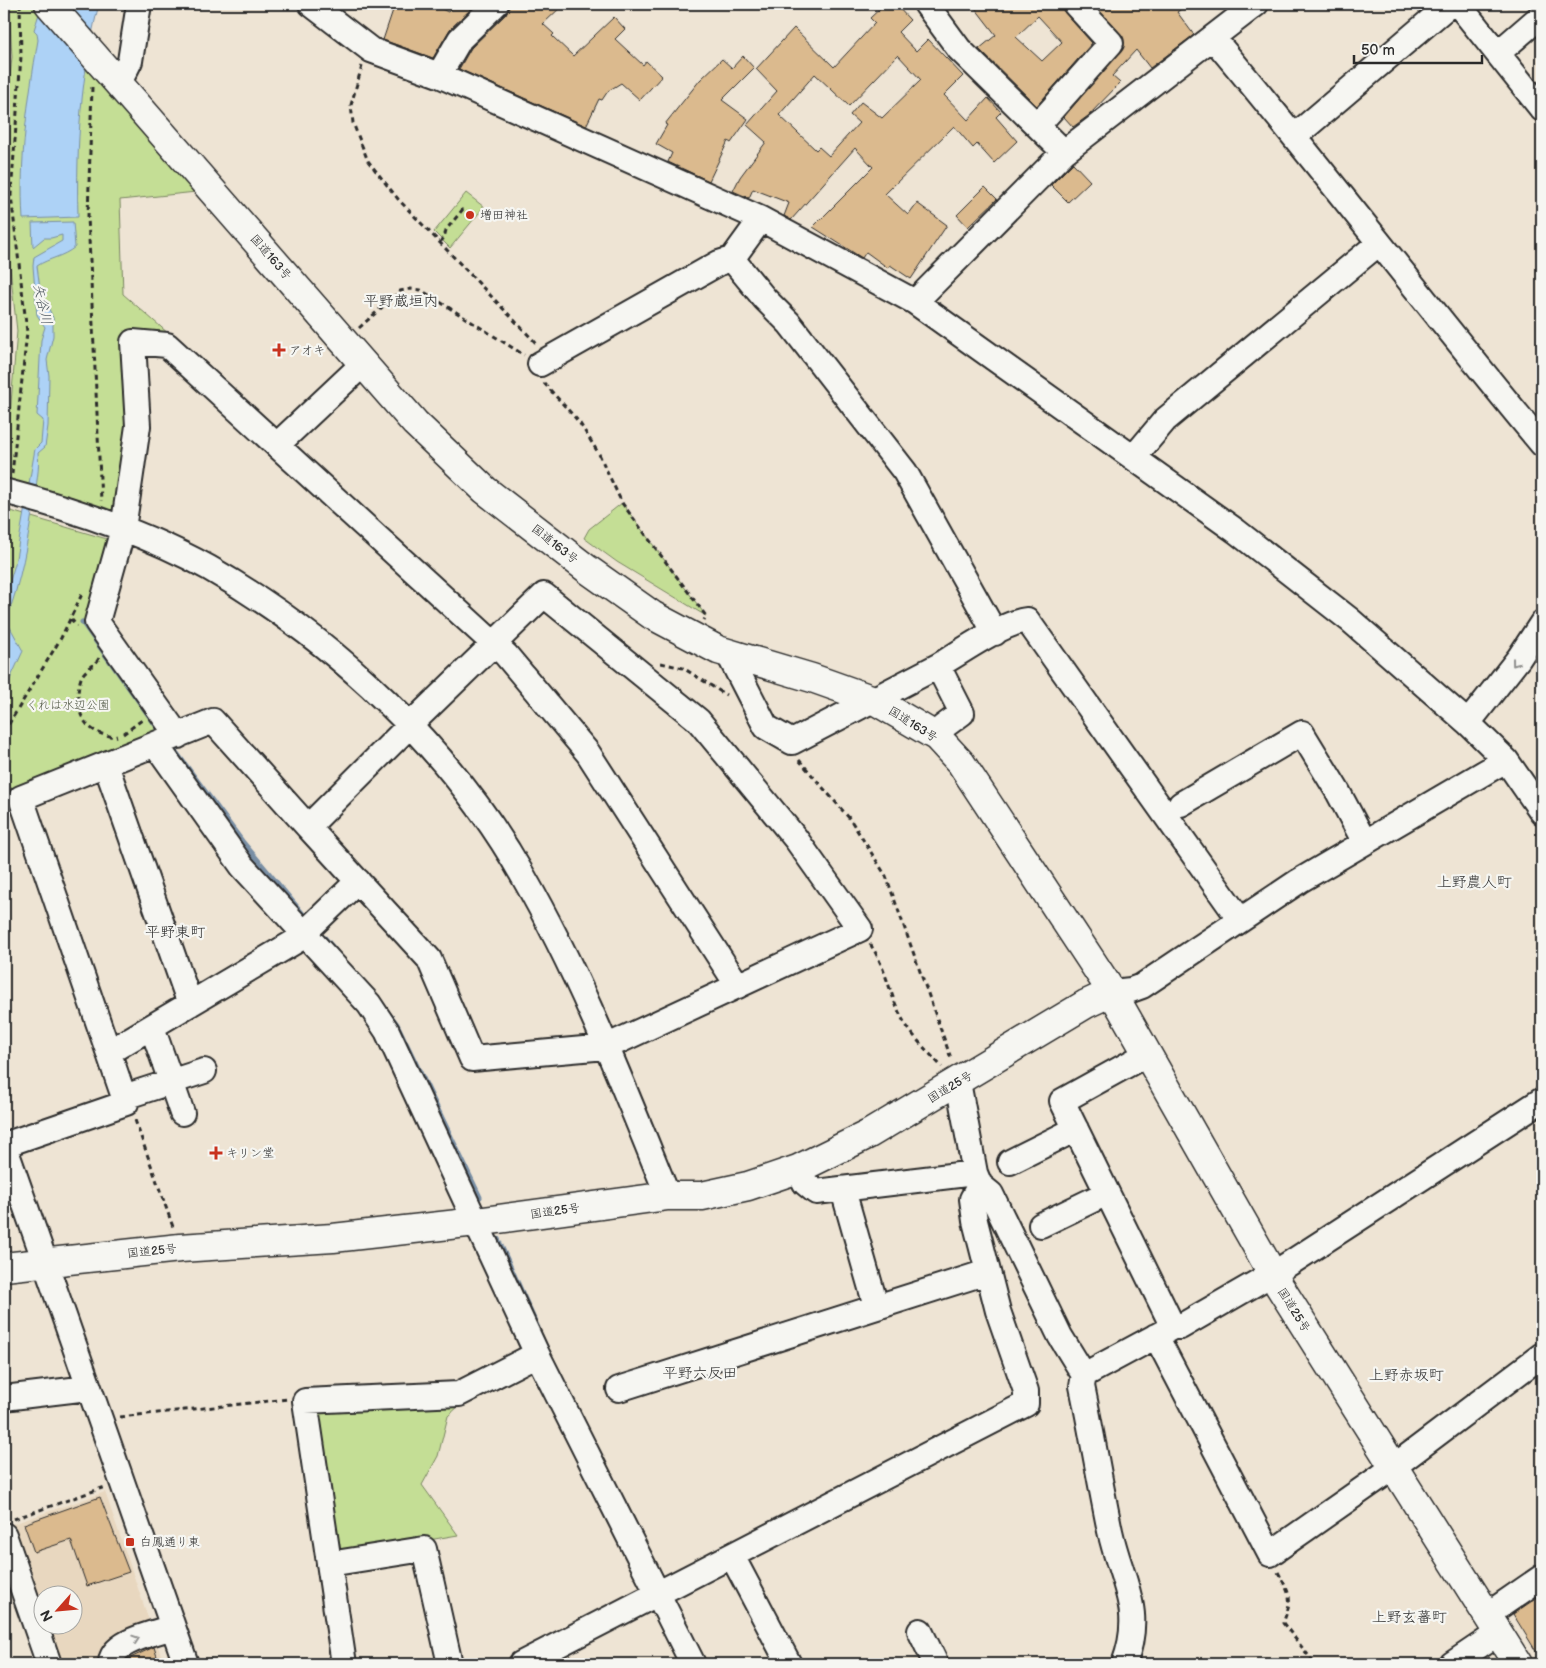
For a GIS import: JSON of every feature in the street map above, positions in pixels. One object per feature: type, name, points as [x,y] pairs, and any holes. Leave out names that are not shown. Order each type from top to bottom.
[{"type":"highway","name":"国道163号","points":[[49,4],[364,363],[414,423],[485,490],[588,569],[652,615],[728,653],[812,678],[874,700],[937,737],[961,763],[985,797],[1112,992]]},
{"type":"highway","name":"国道25号","points":[[4,1267],[180,1248],[333,1238],[476,1222],[668,1196],[702,1196],[730,1190],[798,1169],[869,1134],[953,1073],[1112,992],[1272,1274],[1392,1468],[1518,1664]]},
{"type":"street","points":[[111,75],[130,61],[139,4]]},
{"type":"street","points":[[311,4],[371,50],[439,75],[761,218],[915,302],[1236,531],[1350,620],[1468,723],[1506,760],[1542,812]]},
{"type":"street","points":[[439,75],[460,39],[496,4]]},
{"type":"street","points":[[926,4],[959,49],[1064,152]]},
{"type":"street","points":[[1038,125],[1111,44],[1075,4]]},
{"type":"street","points":[[915,302],[1064,152],[1256,4]]},
{"type":"street","points":[[1295,136],[1450,4]]},
{"type":"street","points":[[1458,4],[1542,109]]},
{"type":"street","points":[[1498,54],[1542,15]]},
{"type":"street","points":[[1213,38],[1295,136],[1461,347],[1542,444]]},
{"type":"street","points":[[540,364],[719,263],[732,259],[761,218]]},
{"type":"street","points":[[1134,458],[1164,420],[1380,243]]},
{"type":"street","points":[[732,259],[765,299],[789,323],[905,472],[995,633]]},
{"type":"street","points":[[178,736],[98,622],[116,526],[138,426],[133,342],[166,345],[506,656],[588,753],[738,986]]},
{"type":"street","points":[[277,445],[364,363]]},
{"type":"street","points":[[10,489],[116,526],[206,567],[231,581],[323,645],[358,674],[410,724],[454,776],[521,873],[549,925],[606,1047],[668,1196]]},
{"type":"street","points":[[125,1100],[21,798],[213,721],[308,827],[429,959],[472,1059],[606,1047],[860,929],[796,840],[698,720],[544,595],[410,724],[308,827]]},
{"type":"street","points":[[728,653],[766,727],[792,742],[938,666],[995,633],[1019,621],[1027,620],[1240,920]]},
{"type":"street","points":[[1468,723],[1519,658],[1542,623]]},
{"type":"street","points":[[937,737],[943,727],[962,713],[938,666]]},
{"type":"street","points":[[1181,804],[1302,734],[1338,792],[1364,841]]},
{"type":"street","points":[[156,745],[242,866],[306,933],[369,1004],[387,1031],[652,1597],[693,1664]]},
{"type":"street","points":[[1112,992],[1131,990],[1142,986],[1240,920],[1364,841],[1506,760]]},
{"type":"street","points":[[106,765],[190,1004]]},
{"type":"street","points":[[109,1052],[306,933],[358,881]]},
{"type":"street","points":[[152,1026],[182,1113]]},
{"type":"street","points":[[1147,1054],[1062,1101],[1107,1193],[1165,1331],[1270,1554],[1392,1468],[1542,1355]]},
{"type":"street","points":[[185,1664],[4,1145],[204,1071]]},
{"type":"street","points":[[521,1664],[1026,1404],[1026,1390],[998,1311],[987,1272],[972,1199],[977,1179],[953,1073]]},
{"type":"street","points":[[1084,1375],[1165,1331],[1180,1327],[1272,1274],[1542,1100]]},
{"type":"street","points":[[1010,1162],[1076,1129]]},
{"type":"street","points":[[798,1169],[805,1183],[816,1192],[977,1179]]},
{"type":"street","points":[[977,1179],[991,1194],[1060,1336],[1084,1375],[1082,1386],[1111,1533],[1124,1572],[1133,1613],[1124,1664]]},
{"type":"street","points":[[843,1190],[876,1306]]},
{"type":"street","points":[[1042,1225],[1107,1193]]},
{"type":"street","points":[[619,1389],[987,1272]]},
{"type":"street","points":[[344,1664],[305,1401],[459,1394],[538,1354]]},
{"type":"street","points":[[4,1398],[88,1388]]},
{"type":"street","points":[[6,1533],[49,1664]]},
{"type":"street","points":[[330,1564],[424,1549],[450,1664]]},
{"type":"street","points":[[732,1556],[789,1664]]},
{"type":"street","points":[[1452,1664],[1542,1577]]},
{"type":"street","points":[[111,1664],[114,1653],[126,1643],[173,1626]]},
{"type":"street","points":[[920,1631],[936,1664]]},
{"type":"path","points":[[10,489],[27,332],[10,195],[21,56],[20,4]]},
{"type":"path","points":[[371,50],[360,70],[351,104],[352,123],[357,139],[368,161],[380,178],[537,345],[541,354],[540,377],[547,389],[579,422],[599,454],[622,504],[706,616],[704,621]]},
{"type":"path","points":[[101,502],[88,216],[92,81],[111,75]]},
{"type":"path","points":[[440,242],[444,238],[446,230],[463,209]]},
{"type":"path","points":[[358,328],[400,291],[421,290],[540,364]]},
{"type":"path","points":[[4,732],[71,619],[84,589]]},
{"type":"path","points":[[71,619],[80,631]]},
{"type":"path","points":[[96,651],[99,660]]},
{"type":"path","points":[[629,664],[637,657],[683,668],[729,698]]},
{"type":"path","points":[[99,660],[105,661]]},
{"type":"path","points":[[99,660],[81,677],[78,710],[84,722],[95,731],[113,737],[137,725],[144,719],[142,715]]},
{"type":"path","points":[[792,742],[801,764],[850,819],[886,876],[933,1004],[953,1073]]},
{"type":"path","points":[[860,929],[877,954],[890,992],[906,1026],[953,1073]]},
{"type":"path","points":[[125,1100],[131,1110],[174,1232]]},
{"type":"path","points":[[117,1417],[296,1398],[305,1401]]},
{"type":"path","points":[[6,1533],[106,1487]]},
{"type":"path","points":[[1270,1554],[1290,1595],[1290,1603],[1283,1623],[1315,1664]]},
{"type":"shaded area","points":[[105,1492],[164,1664],[58,1664],[48,1636],[82,1636],[82,1586],[32,1586],[32,1590],[10,1525]]},
{"type":"green space","points":[[7,4],[34,4],[196,192],[120,200],[123,294],[169,334],[126,332],[127,421],[114,518],[4,487],[17,331],[4,214],[4,130],[12,57],[9,7]]},
{"type":"green space","points":[[466,193],[484,207],[450,248],[434,232]]},
{"type":"green space","points":[[622,503],[706,616],[617,562],[584,538],[589,529]]},
{"type":"green space","name":"くれは水辺公園","points":[[4,509],[107,539],[110,546],[88,623],[162,729],[4,799]]},
{"type":"green space","points":[[460,1405],[448,1416],[438,1456],[422,1485],[458,1535],[346,1554],[335,1548],[315,1415],[322,1407]]},
{"type":"water","points":[[42,4],[99,4],[88,56],[81,109],[78,217],[23,219],[23,152],[38,40],[37,33],[34,30]]},
{"type":"water","name":"矢谷川","points":[[73,222],[75,247],[37,266],[40,289],[53,318],[53,336],[47,360],[49,376],[48,426],[45,447],[38,453],[38,476],[23,561],[16,591],[6,620],[23,651],[4,692],[4,672],[10,664],[8,637],[4,630],[4,601],[15,564],[35,449],[41,443],[43,420],[37,415],[41,340],[45,327],[37,315],[34,257],[62,241],[62,235],[44,238],[33,247],[32,223]]},
{"type":"building","points":[[395,4],[431,4],[448,12],[455,4],[470,4],[473,7],[450,29],[433,58],[383,40]]},
{"type":"building","points":[[509,4],[564,4],[543,24],[554,34],[552,36],[573,56],[614,17],[625,29],[615,39],[643,65],[646,61],[662,76],[640,100],[621,83],[608,91],[602,100],[599,99],[586,126],[459,69],[471,48],[506,14]]},
{"type":"building","points":[[885,4],[895,4],[910,20],[898,32],[916,51],[928,39],[963,76],[944,95],[968,120],[988,98],[1001,112],[996,117],[1017,141],[994,163],[977,144],[973,148],[954,126],[885,194],[908,215],[917,203],[947,225],[911,279],[890,265],[888,268],[866,252],[862,258],[813,227],[873,167],[855,148],[791,220],[784,216],[789,203],[753,189],[749,198],[733,191],[740,177],[766,142],[747,125],[777,91],[756,69],[794,28],[834,67],[875,23],[870,18]],"holes":[[[898,55],[921,80],[882,118],[861,102],[850,115],[859,123],[829,156],[819,147],[816,150],[779,115],[815,74],[849,106]]]},
{"type":"building","points":[[972,4],[1062,4],[1065,13],[1092,43],[1037,106],[979,49],[996,35]],"holes":[[[1038,16],[1062,42],[1042,61],[1016,37]]]},
{"type":"building","points":[[1093,4],[1188,4],[1177,12],[1194,35],[1150,68],[1136,50],[1112,76],[1120,83],[1088,116],[1073,127],[1064,117],[1124,46],[1121,34]]},
{"type":"building","points":[[743,56],[754,68],[722,100],[748,119],[731,143],[728,141],[709,181],[668,162],[672,153],[656,144],[667,125],[665,124],[700,80],[722,59],[732,68]]},
{"type":"building","points":[[1073,163],[1090,181],[1068,202],[1051,185]]},
{"type":"building","points":[[985,187],[997,199],[968,227],[957,215]]},
{"type":"building","points":[[100,1497],[129,1572],[87,1586],[71,1540],[34,1552],[24,1524]]},
{"type":"building","points":[[1538,1597],[1542,1604],[1542,1661],[1513,1614]]},
{"type":"building","points":[[154,1647],[158,1660],[147,1664],[130,1664],[128,1659]]},
{"type":"waterway","points":[[82,622],[157,727]]},
{"type":"waterway","points":[[176,752],[242,841],[304,915]]},
{"type":"waterway","points":[[325,938],[336,951]]},
{"type":"waterway","points":[[390,1015],[397,1024],[480,1197]]},
{"type":"waterway","points":[[498,1239],[538,1328]]},
{"type":"place","name":"増田神社","points":[[470,215]]},
{"type":"place","name":"アオキ","points":[[279,350]]},
{"type":"place","name":"キリン堂","points":[[216,1153]]},
{"type":"place","name":"白鳳通り東","points":[[130,1542]]},
{"type":"district","name":"平野蔵垣内","points":[[401,301]]},
{"type":"district","name":"上野農人町","points":[[1474,882]]},
{"type":"district","name":"平野東町","points":[[175,932]]},
{"type":"district","name":"平野六反田","points":[[700,1373]]},
{"type":"district","name":"上野赤坂町","points":[[1406,1375]]},
{"type":"district","name":"上野玄蕃町","points":[[1409,1617]]}]
